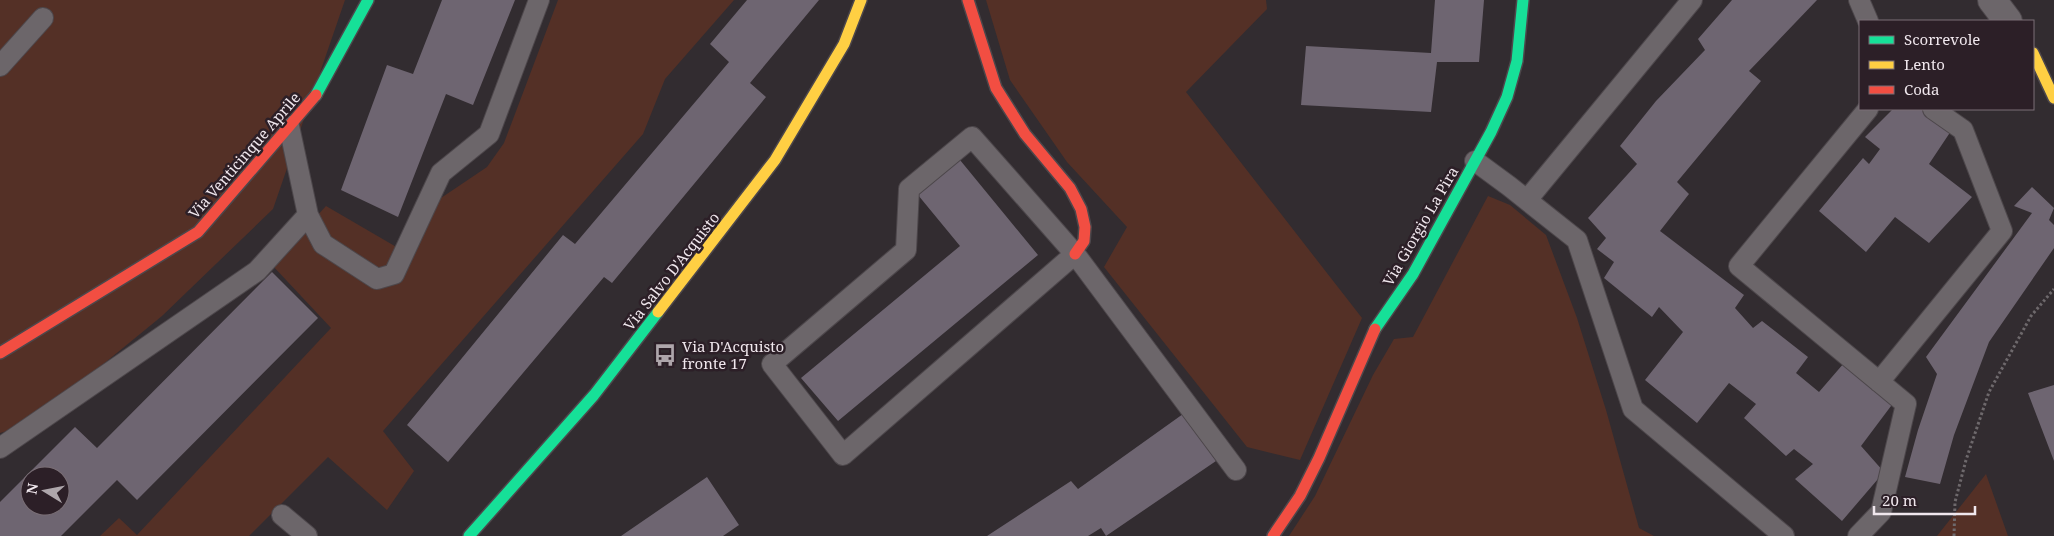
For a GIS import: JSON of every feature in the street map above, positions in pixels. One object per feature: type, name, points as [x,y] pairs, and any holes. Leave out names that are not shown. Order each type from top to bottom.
[{"type":"street","name":"Via Venticinque Aprile","points":[[0,353],[198,232],[320,90],[368,0]]},
{"type":"street","name":"Via Salvo D'Acquisto","points":[[469,536],[594,395],[775,160],[844,44],[861,0]]},
{"type":"street","points":[[968,0],[996,88],[1024,134],[1070,188],[1081,209],[1085,227],[1084,241],[1075,254]]},
{"type":"street","name":"Via Giorgio La Pira","points":[[1273,536],[1300,496],[1319,458],[1377,323],[1413,274],[1475,161],[1507,97],[1517,61],[1523,0]]},
{"type":"street","points":[[1992,0],[2007,20]]},
{"type":"street","points":[[2034,55],[2054,98]]},
{"type":"lane","points":[[289,126],[308,215],[323,244],[377,279],[394,274],[442,173],[489,134],[539,0]]},
{"type":"lane","points":[[1527,200],[1692,0]]},
{"type":"lane","points":[[1859,0],[1868,20]]},
{"type":"lane","points":[[0,66],[43,18]]},
{"type":"lane","points":[[1858,536],[1881,512],[1906,404],[1739,266],[1867,110]]},
{"type":"lane","points":[[1879,382],[2002,231],[1964,130],[1934,110]]},
{"type":"lane","points":[[1075,254],[844,455],[772,364],[906,250],[909,189],[972,137],[1075,254],[1236,470]]},
{"type":"lane","points":[[1475,161],[1577,240],[1633,409],[1784,536]]},
{"type":"lane","points":[[0,448],[257,271],[308,215]]},
{"type":"lane","points":[[282,515],[307,536]]},
{"type":"path","points":[[1954,536],[1955,502],[1966,460],[1989,392],[2031,316],[2054,289]]},
{"type":"shaded area","points":[[0,0],[345,0],[273,209],[162,316],[30,424],[0,433]]},
{"type":"shaded area","points":[[558,0],[734,0],[665,79],[643,134],[383,431],[414,471],[387,510],[328,457],[249,536],[100,536],[119,518],[137,535],[331,328],[272,265],[326,206],[405,252],[441,198],[487,167],[504,143]]},
{"type":"shaded area","points":[[986,0],[1266,0],[1267,9],[1186,92],[1362,318],[1300,460],[1247,447],[1104,267],[1127,227],[1067,162],[1010,80]]},
{"type":"shaded area","points":[[1488,196],[1510,205],[1546,235],[1577,318],[1606,410],[1639,528],[1654,536],[1289,536],[1315,496],[1373,375],[1394,339],[1413,337]]},
{"type":"shaded area","points":[[1986,474],[2008,536],[1937,536]]},
{"type":"building","points":[[442,0],[515,0],[473,105],[446,94],[398,217],[341,190],[387,65],[413,74]]},
{"type":"building","points":[[747,0],[819,0],[750,83],[766,97],[612,283],[604,277],[448,462],[407,425],[563,235],[575,244],[729,62],[710,44]]},
{"type":"building","points":[[1435,0],[1484,0],[1479,62],[1437,62],[1431,112],[1301,105],[1306,46],[1431,53]]},
{"type":"building","points":[[1732,0],[1817,0],[1749,71],[1761,81],[1677,182],[1689,194],[1660,231],[1744,295],[1735,308],[1753,328],[1762,321],[1808,357],[1796,373],[1819,392],[1844,363],[1894,402],[1861,446],[1884,472],[1842,521],[1795,479],[1813,464],[1794,449],[1786,456],[1744,418],[1756,404],[1729,383],[1697,423],[1645,380],[1683,332],[1659,307],[1652,317],[1604,278],[1614,262],[1597,249],[1606,238],[1588,218],[1637,164],[1620,146],[1656,101],[1705,50],[1698,39]]},
{"type":"building","points":[[1892,110],[1923,110],[1951,131],[1929,164],[1972,197],[1929,243],[1895,217],[1866,252],[1819,211],[1863,158],[1869,164],[1880,149],[1865,137]]},
{"type":"building","points":[[960,160],[1038,255],[838,421],[801,378],[960,246],[918,195]]},
{"type":"building","points":[[2032,187],[2054,208],[2049,220],[2054,225],[2054,248],[1989,342],[1954,435],[1940,484],[1905,477],[1918,430],[1937,374],[1926,357],[2032,213],[2014,206]]},
{"type":"building","points":[[272,272],[318,318],[137,500],[117,480],[61,536],[0,536],[0,502],[20,482],[20,516],[70,516],[70,466],[36,466],[75,427],[97,448]]},
{"type":"building","points":[[2054,385],[2054,461],[2028,393]]},
{"type":"building","points":[[1183,414],[1216,461],[1106,536],[1101,528],[1088,536],[987,536],[1071,481],[1078,489]]},
{"type":"building","points":[[707,477],[739,525],[723,536],[621,536]]},
{"type":"traffic: fast","points":[[316,95],[368,0]]},
{"type":"traffic: fast","points":[[1375,329],[1413,274],[1491,132],[1507,97],[1517,61],[1523,0]]},
{"type":"traffic: fast","points":[[469,536],[594,395],[658,312]]},
{"type":"traffic: slow","points":[[658,312],[775,160],[844,44],[861,0]]},
{"type":"traffic: slow","points":[[2034,55],[2054,98]]},
{"type":"traffic: jam","points":[[968,0],[996,88],[1025,134],[1070,188],[1081,209],[1085,227],[1084,241],[1075,254]]},
{"type":"traffic: jam","points":[[0,353],[198,232],[316,95]]},
{"type":"traffic: jam","points":[[1273,536],[1300,496],[1319,458],[1375,329]]},
{"type":"place","name":"Via D'Acquisto fronte 17","points":[[665,355]]}]
